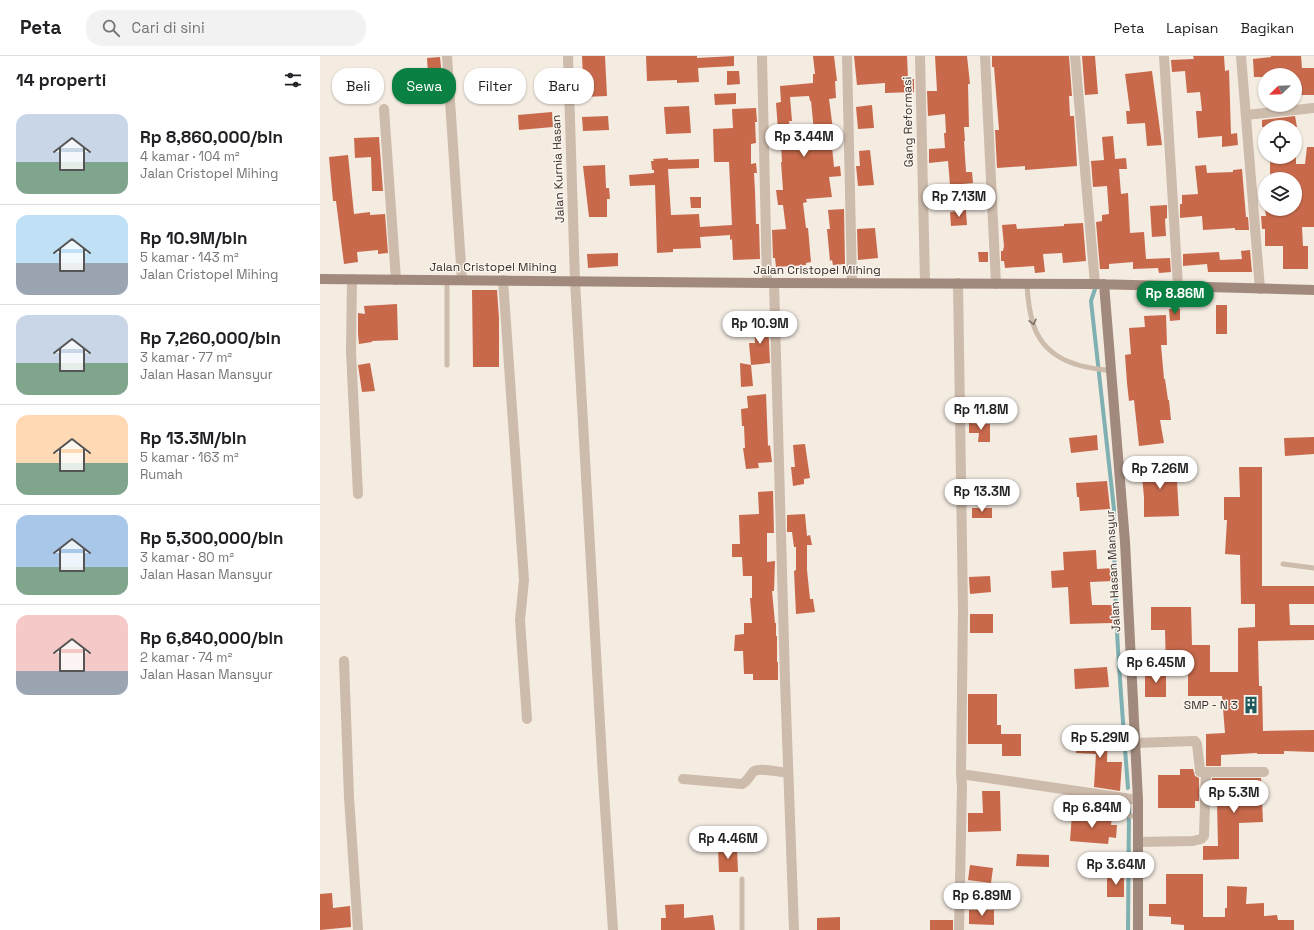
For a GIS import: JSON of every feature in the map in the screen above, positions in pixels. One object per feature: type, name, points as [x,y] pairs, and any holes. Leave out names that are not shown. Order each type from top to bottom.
[{"type":"street","points":[[447,56],[462,280]]},
{"type":"street","name":"Jalan Kurnia Hasan","points":[[568,56],[575,281],[613,930]]},
{"type":"street","points":[[762,56],[794,930]]},
{"type":"street","points":[[847,56],[852,283]]},
{"type":"street","name":"Gang Reformasi","points":[[920,56],[925,283]]},
{"type":"street","points":[[985,56],[996,284]]},
{"type":"street","points":[[1075,56],[1099,284]]},
{"type":"street","points":[[1164,56],[1178,286]]},
{"type":"street","points":[[1241,56],[1260,289]]},
{"type":"street","points":[[384,108],[396,280]]},
{"type":"street","points":[[1246,115],[1314,108]]},
{"type":"street","name":"Jalan Cristopel Mihing","points":[[320,279],[1099,284],[1314,290]]},
{"type":"street","points":[[352,279],[351,352],[358,494]]},
{"type":"street","points":[[503,280],[524,580],[520,620],[527,719]]},
{"type":"street","points":[[958,283],[963,610],[959,930]]},
{"type":"street","name":"Jalan Hasan Mansyur","points":[[1099,284],[1112,371],[1125,542],[1138,800],[1138,930]]},
{"type":"street","points":[[344,661],[349,797],[358,930]]},
{"type":"street","points":[[1135,743],[1195,741],[1197,744],[1200,772],[1264,772]]},
{"type":"street","points":[[684,779],[742,784],[745,783],[756,770],[788,773]]},
{"type":"street","points":[[1138,842],[1194,841],[1203,838],[1206,772]]},
{"type":"street","points":[[961,774],[1138,800]]},
{"type":"lane","points":[[447,280],[447,365]]},
{"type":"lane","points":[[1027,284],[1028,303],[1035,331],[1045,346],[1058,357],[1076,365],[1112,371]]},
{"type":"lane","points":[[1283,564],[1314,568]]},
{"type":"lane","points":[[1088,809],[1138,817]]},
{"type":"lane","points":[[742,879],[742,930]]},
{"type":"building","points":[[582,56],[605,56],[607,96],[594,97],[594,68],[583,68]]},
{"type":"building","points":[[646,56],[697,56],[697,58],[734,56],[734,66],[698,68],[699,82],[677,83],[677,80],[647,81]]},
{"type":"building","points":[[813,56],[834,56],[837,81],[835,81],[836,98],[829,99],[834,137],[831,137],[834,167],[840,166],[841,176],[829,177],[832,197],[806,199],[807,202],[803,203],[806,228],[808,228],[811,262],[806,263],[806,265],[776,267],[775,258],[773,258],[772,230],[786,229],[783,205],[778,205],[776,190],[783,190],[781,143],[779,143],[776,103],[781,102],[780,86],[813,83],[813,74],[815,74]],"holes":[[[809,96],[814,131],[790,133],[789,121],[792,121],[790,97]]]},
{"type":"building","points":[[854,56],[907,56],[908,79],[914,79],[914,92],[885,93],[885,83],[857,85]]},
{"type":"building","points":[[935,56],[967,56],[970,84],[968,84],[969,127],[964,127],[964,141],[966,172],[972,172],[973,183],[950,185],[948,161],[929,163],[929,149],[945,148],[944,133],[946,133],[945,114],[928,116],[927,91],[937,91]]},
{"type":"building","points":[[992,56],[1069,56],[1072,96],[1069,96],[1070,116],[1074,116],[1077,166],[1025,170],[1025,166],[997,168],[995,130],[999,130]]},
{"type":"building","points":[[1082,56],[1095,56],[1098,94],[1085,95]]},
{"type":"building","points":[[1193,56],[1224,56],[1225,71],[1229,70],[1231,134],[1237,133],[1238,145],[1222,147],[1222,136],[1198,138],[1196,111],[1202,111],[1200,92],[1187,93],[1185,71],[1172,72],[1171,60],[1194,59]]},
{"type":"building","points":[[1301,56],[1302,68],[1258,68],[1258,77],[1254,77],[1253,59]]},
{"type":"building","points":[[440,57],[441,68],[428,68],[427,58]]},
{"type":"building","points":[[1302,68],[1314,68],[1314,95],[1302,95]]},
{"type":"building","points":[[727,71],[739,71],[740,84],[727,85]]},
{"type":"building","points":[[1152,71],[1162,145],[1147,146],[1145,123],[1127,124],[1126,111],[1130,111],[1125,74]]},
{"type":"building","points":[[736,93],[736,104],[715,105],[714,94]]},
{"type":"building","points":[[872,105],[874,128],[858,129],[856,107]]},
{"type":"building","points":[[689,106],[691,133],[666,134],[664,107]]},
{"type":"building","points":[[756,108],[756,143],[751,144],[751,164],[756,163],[757,173],[754,173],[756,224],[759,224],[760,259],[733,260],[732,239],[730,240],[730,235],[700,237],[701,248],[673,249],[673,252],[657,253],[655,185],[630,186],[629,175],[654,173],[654,170],[652,170],[651,161],[654,161],[653,159],[699,159],[699,168],[668,169],[671,215],[699,214],[700,227],[732,225],[729,162],[714,162],[713,129],[733,128],[732,109]]},
{"type":"building","points":[[552,112],[553,127],[519,130],[518,115]]},
{"type":"building","points":[[608,116],[609,130],[583,131],[582,117]]},
{"type":"building","points":[[1295,116],[1296,120],[1262,120]]},
{"type":"building","points":[[1113,136],[1115,159],[1126,158],[1127,169],[1119,169],[1121,194],[1128,193],[1130,233],[1144,232],[1146,259],[1170,258],[1171,272],[1159,273],[1158,268],[1133,269],[1133,262],[1109,264],[1109,269],[1100,269],[1096,222],[1102,221],[1102,215],[1109,214],[1107,186],[1093,187],[1091,161],[1104,160],[1102,137]]},
{"type":"building","points":[[379,137],[383,191],[372,191],[371,157],[355,158],[354,138]]},
{"type":"building","points":[[1307,147],[1314,147],[1314,227],[1302,227],[1303,246],[1308,246],[1308,269],[1283,269],[1283,246],[1265,246],[1265,229],[1262,229],[1261,216],[1302,216],[1302,172],[1270,172],[1270,164],[1305,164]]},
{"type":"building","points":[[870,150],[874,185],[858,186],[856,166],[860,166],[859,151]]},
{"type":"building","points":[[348,155],[354,214],[370,212],[370,215],[385,214],[388,253],[378,254],[378,250],[357,252],[358,262],[344,264],[336,201],[333,201],[329,157]]},
{"type":"building","points":[[605,165],[606,188],[609,188],[610,199],[607,199],[607,217],[589,217],[583,166]]},
{"type":"building","points":[[1206,165],[1207,173],[1233,172],[1233,170],[1242,169],[1246,217],[1248,217],[1249,230],[1235,230],[1235,228],[1203,230],[1202,216],[1180,218],[1180,204],[1182,204],[1182,195],[1198,194],[1195,166]]},
{"type":"building","points":[[690,197],[701,197],[701,208],[691,208]]},
{"type":"building","points":[[1167,205],[1167,218],[1165,219],[1166,236],[1152,237],[1150,206]]},
{"type":"building","points":[[844,209],[845,264],[833,265],[832,260],[830,261],[827,229],[830,229],[828,210]]},
{"type":"building","points":[[966,210],[967,225],[951,226],[950,212]]},
{"type":"building","points":[[1083,223],[1086,261],[1063,263],[1062,253],[1043,254],[1045,272],[1035,273],[1034,266],[1005,268],[1004,261],[1001,261],[1001,251],[1003,251],[1004,246],[1002,225],[1016,224],[1017,229],[1064,226],[1064,224]]},
{"type":"building","points":[[875,228],[878,258],[858,260],[857,229]]},
{"type":"building","points":[[1250,250],[1252,272],[1208,272],[1207,264],[1183,266],[1183,254],[1219,252],[1220,260],[1242,259],[1241,251]]},
{"type":"building","points":[[978,252],[988,252],[988,262],[979,262]]},
{"type":"building","points":[[618,253],[618,266],[588,268],[587,254]]},
{"type":"building","points":[[472,290],[497,290],[499,318],[499,367],[473,367]]},
{"type":"building","points":[[397,304],[398,340],[372,341],[359,344],[358,313],[365,314],[364,306]]},
{"type":"building","points":[[1216,305],[1227,305],[1227,334],[1216,334]]},
{"type":"building","points":[[1169,309],[1180,309],[1180,320],[1170,321]]},
{"type":"building","points":[[1166,315],[1167,345],[1161,345],[1164,379],[1169,400],[1171,420],[1160,420],[1164,443],[1139,446],[1134,400],[1129,401],[1127,383],[1125,355],[1131,354],[1129,328],[1145,327],[1144,316]]},
{"type":"building","points":[[768,322],[770,363],[751,365],[749,343],[755,343],[754,323]]},
{"type":"building","points":[[370,363],[375,391],[362,392],[358,365]]},
{"type":"building","points":[[740,363],[751,365],[753,386],[741,387]]},
{"type":"building","points":[[766,394],[768,446],[770,445],[772,462],[758,463],[759,468],[746,469],[743,448],[745,448],[744,426],[742,426],[741,409],[748,408],[747,396]]},
{"type":"building","points":[[969,423],[990,424],[990,442],[978,442],[979,433],[969,433]]},
{"type":"building","points":[[1097,435],[1098,450],[1071,453],[1069,438]]},
{"type":"building","points":[[1314,437],[1314,454],[1285,456],[1284,438]]},
{"type":"building","points":[[805,444],[810,478],[804,479],[804,484],[793,486],[791,467],[795,467],[793,445]]},
{"type":"building","points":[[1176,463],[1179,516],[1144,517],[1141,466]]},
{"type":"building","points":[[1239,467],[1262,467],[1262,586],[1314,586],[1314,604],[1289,604],[1290,625],[1314,625],[1314,640],[1258,641],[1259,686],[1262,686],[1263,731],[1314,730],[1314,752],[1284,751],[1284,754],[1257,753],[1221,755],[1221,766],[1206,766],[1206,734],[1225,733],[1222,696],[1188,696],[1188,671],[1166,671],[1165,630],[1151,630],[1151,607],[1191,607],[1192,645],[1210,645],[1210,672],[1238,672],[1238,628],[1255,627],[1255,604],[1241,604],[1240,555],[1225,554],[1227,520],[1224,520],[1224,497],[1240,497]]},
{"type":"building","points":[[1107,481],[1110,509],[1080,511],[1076,483]]},
{"type":"building","points":[[773,491],[774,533],[767,533],[767,562],[775,561],[774,591],[772,591],[777,636],[778,680],[753,680],[753,674],[744,674],[743,651],[734,651],[735,635],[744,634],[744,623],[752,623],[750,598],[752,598],[752,576],[743,576],[742,557],[732,557],[732,544],[740,544],[739,515],[759,514],[758,492]]},
{"type":"building","points":[[972,508],[992,508],[992,518],[972,518]]},
{"type":"building","points":[[805,514],[807,536],[810,535],[812,545],[807,545],[807,570],[810,599],[813,599],[815,612],[796,614],[794,571],[796,570],[796,547],[794,547],[792,532],[787,532],[787,515]]},
{"type":"building","points":[[1096,550],[1097,569],[1113,568],[1113,581],[1090,582],[1092,605],[1112,605],[1113,623],[1070,624],[1068,587],[1052,588],[1051,571],[1064,570],[1063,552]]},
{"type":"building","points":[[990,576],[991,592],[970,594],[969,577]]},
{"type":"building","points":[[970,614],[993,614],[993,633],[970,633]]},
{"type":"building","points":[[1107,667],[1109,687],[1075,689],[1074,669]]},
{"type":"building","points":[[1145,672],[1166,672],[1166,697],[1145,697]]},
{"type":"building","points":[[968,694],[997,694],[997,725],[1001,725],[1001,734],[1021,734],[1021,756],[1002,756],[1002,744],[968,744]]},
{"type":"building","points":[[1077,731],[1108,732],[1107,762],[1122,762],[1120,791],[1094,787],[1096,754],[1076,753]]},
{"type":"building","points":[[1180,769],[1193,769],[1195,776],[1199,778],[1199,801],[1195,801],[1195,808],[1158,808],[1158,775],[1180,775]]},
{"type":"building","points":[[1212,778],[1261,778],[1263,822],[1239,823],[1239,859],[1203,860],[1203,846],[1218,846],[1217,802],[1212,801]]},
{"type":"building","points":[[982,791],[1000,791],[1001,831],[968,832],[968,813],[983,813]]},
{"type":"building","points":[[1072,813],[1112,817],[1111,825],[1117,825],[1116,838],[1109,837],[1108,844],[1070,841]]},
{"type":"building","points":[[737,848],[738,872],[719,872],[718,849]]},
{"type":"building","points":[[1017,854],[1049,855],[1049,867],[1016,866]]},
{"type":"building","points":[[970,865],[993,868],[991,883],[968,880]]},
{"type":"building","points":[[1107,874],[1124,874],[1124,897],[1107,897]]},
{"type":"building","points":[[1166,874],[1203,874],[1203,917],[1225,917],[1225,908],[1227,908],[1227,886],[1247,887],[1246,904],[1264,903],[1264,916],[1277,915],[1278,920],[1294,920],[1294,930],[1184,930],[1184,925],[1171,924],[1171,917],[1149,916],[1149,904],[1166,904]]},
{"type":"building","points":[[332,893],[333,908],[350,906],[351,927],[320,930],[320,894]]},
{"type":"building","points":[[684,904],[684,918],[713,915],[715,930],[661,930],[661,918],[666,918],[665,905]]},
{"type":"building","points":[[969,910],[994,910],[994,925],[969,924]]},
{"type":"building","points":[[840,917],[840,930],[817,930],[817,918]]},
{"type":"building","points":[[930,920],[953,920],[953,930],[930,930]]},
{"type":"waterway","points":[[1095,289],[1091,301],[1114,509],[1116,614],[1128,788]]},
{"type":"waterway","points":[[1128,930],[1129,809]]},
{"type":"place","name":"SMP - N 3","points":[[1251,705]]}]
